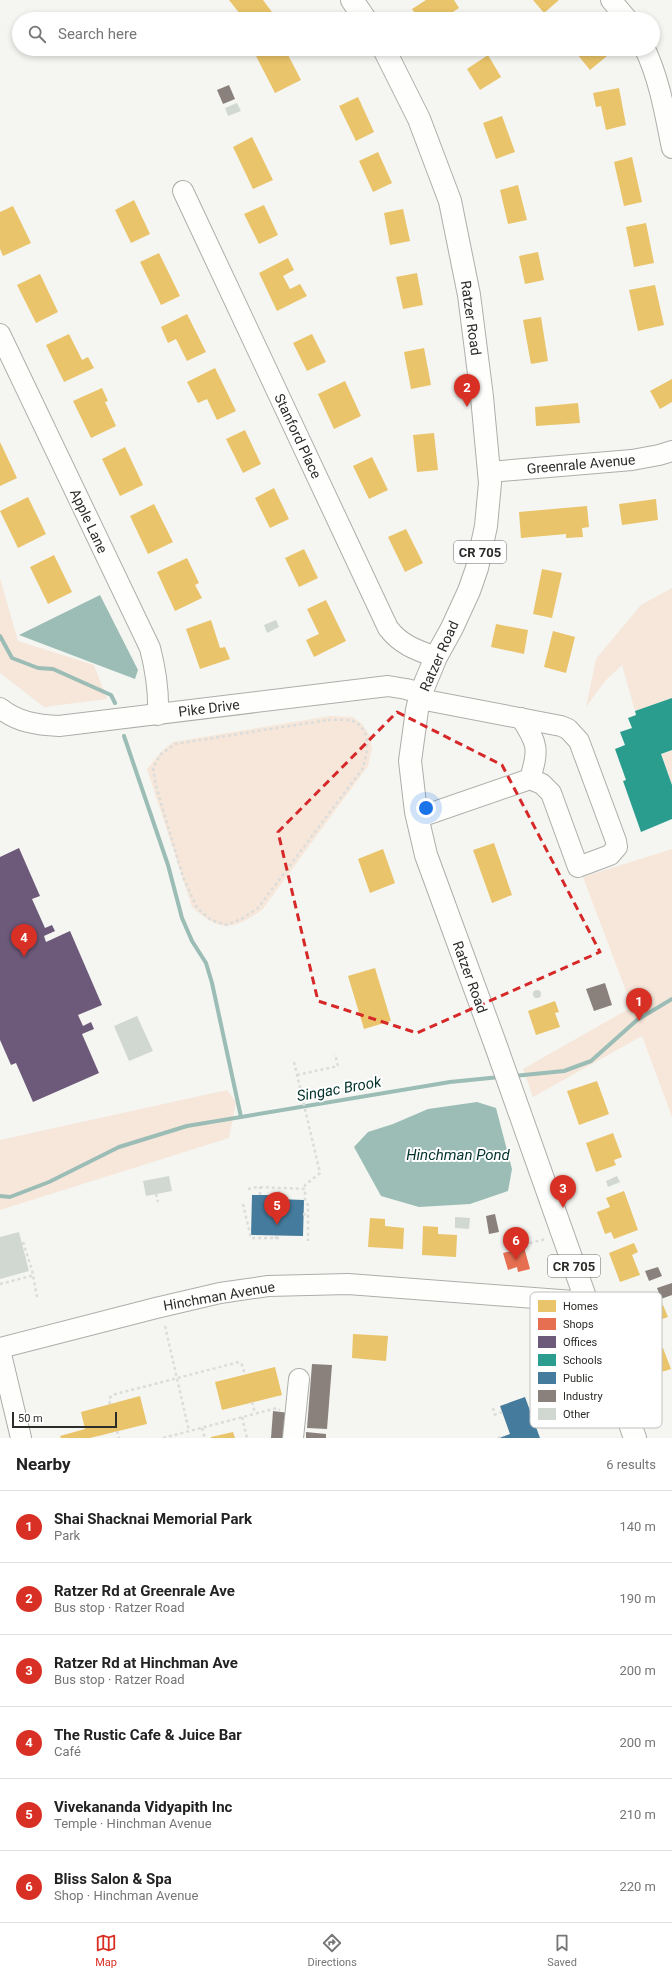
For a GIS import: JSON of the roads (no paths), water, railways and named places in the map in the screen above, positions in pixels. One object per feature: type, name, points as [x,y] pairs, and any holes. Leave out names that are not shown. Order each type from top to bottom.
[{"type":"main road","points":[[352,0],[360,12]]},
{"type":"main road","name":"Ratzer Road","points":[[388,56],[419,119],[450,201],[469,295],[482,397],[489,472],[490,503],[477,568],[469,591],[452,628],[436,657],[420,696],[410,761],[412,788],[417,818],[426,855],[583,1292]]},
{"type":"main road","name":"Ratzer Road","points":[[631,1428],[635,1438]]},
{"type":"street","points":[[611,0],[620,12]]},
{"type":"street","points":[[648,56],[661,92],[671,138]]},
{"type":"street","name":"Stanford Place","points":[[183,191],[388,628],[396,638],[406,646],[436,657]]},
{"type":"street","name":"Apple Lane","points":[[0,334],[150,648],[156,670],[159,694],[158,715]]},
{"type":"street","name":"Greenrale Avenue","points":[[489,472],[632,460],[672,451]]},
{"type":"street","name":"Pike Drive","points":[[0,708],[22,721],[40,725],[59,726],[388,686],[406,689],[420,696],[561,726],[568,730],[579,741],[616,841],[615,851],[610,855],[578,867],[551,793],[542,784],[530,779]]},
{"type":"street","points":[[417,818],[530,779],[535,759],[536,744],[521,718]]},
{"type":"street","name":"Hinchman Avenue","points":[[0,1349],[156,1308],[220,1293],[268,1286],[348,1284],[530,1298]]},
{"type":"street","points":[[0,1349],[21,1438]]},
{"type":"street","points":[[293,1438],[299,1379]]},
{"type":"water","points":[[100,595],[138,670],[135,679],[19,635]]},
{"type":"water","name":"Hinchman Pond","points":[[477,1102],[496,1108],[512,1169],[508,1191],[470,1204],[419,1207],[381,1196],[354,1147],[368,1132],[393,1124],[428,1109]]},
{"type":"waterway","points":[[0,636],[12,658],[38,668],[53,669],[111,695],[115,703]]},
{"type":"waterway","points":[[124,736],[168,865],[182,918],[192,941],[206,963],[212,983],[241,1117]]},
{"type":"waterway","name":"Singac Brook","points":[[514,1076],[564,1071],[591,1061],[637,1020],[672,999]]},
{"type":"waterway","name":"Singac Brook","points":[[0,1196],[10,1197],[49,1182],[119,1147],[187,1126],[450,1082],[500,1077]]},
{"type":"place","name":"Ratzer Rd at Greenrale Ave","points":[[467,407]]},
{"type":"place","name":"The Rustic Cafe & Juice Bar","points":[[24,957]]},
{"type":"place","name":"Shai Shacknai Memorial Park","points":[[639,1021]]},
{"type":"place","name":"Ratzer Rd at Hinchman Ave","points":[[563,1208]]},
{"type":"place","name":"Vivekananda Vidyapith Inc","points":[[277,1225]]},
{"type":"place","name":"Bliss Salon & Spa","points":[[516,1260]]}]
